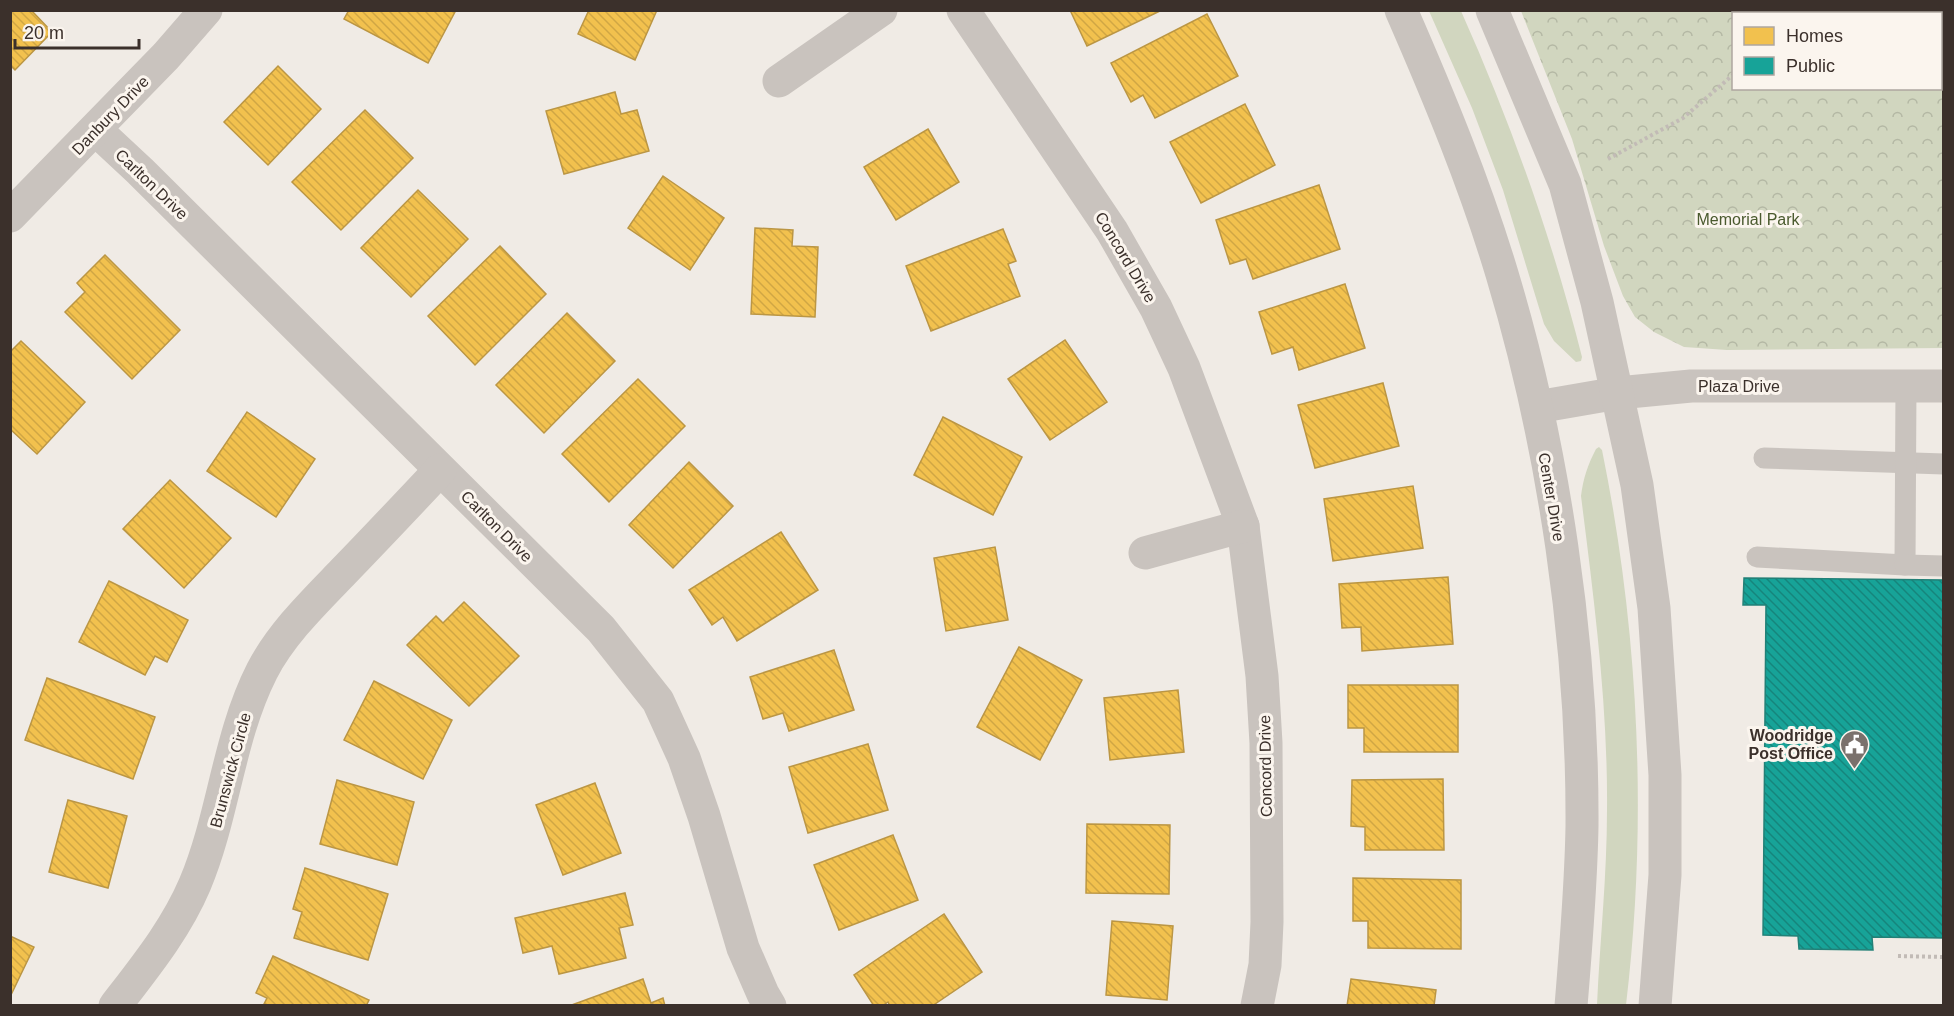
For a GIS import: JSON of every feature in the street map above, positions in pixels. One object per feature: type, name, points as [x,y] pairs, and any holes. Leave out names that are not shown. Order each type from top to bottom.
[{"type":"street","name":"Danbury Drive","points":[[10,216],[96,130],[206,10]]},
{"type":"street","points":[[779,81],[881,10]]},
{"type":"street","name":"Concord Drive","points":[[963,10],[1112,231],[1156,308],[1184,368],[1243,526],[1262,676],[1266,743],[1267,922],[1265,965],[1257,1005]]},
{"type":"street","name":"Center Drive","points":[[1401,10],[1444,112],[1480,208],[1502,275],[1537,407],[1566,585],[1574,652],[1579,734],[1582,825],[1579,904],[1571,1005]]},
{"type":"street","points":[[1492,10],[1564,184],[1597,302],[1637,485],[1654,608],[1665,775],[1665,875],[1655,1005]]},
{"type":"street","name":"Carlton Drive","points":[[96,130],[601,628],[658,701],[684,758],[698,796],[743,948],[770,1005]]},
{"type":"street","name":"Plaza Drive","points":[[1537,407],[1618,393],[1691,386],[1944,386]]},
{"type":"street","name":"Brunswick Circle","points":[[115,1005],[160,948],[177,921],[195,883],[212,834],[243,716],[263,670],[280,643],[309,608],[440,470]]},
{"type":"street","points":[[1145,553],[1243,526]]},
{"type":"lane","points":[[1905,565],[1906,386]]},
{"type":"lane","points":[[1764,458],[1944,464]]},
{"type":"lane","points":[[1757,557],[1944,566]]},
{"type":"path","points":[[1608,159],[1683,118],[1732,76]]},
{"type":"path","points":[[1898,956],[1944,957]]},
{"type":"green space","points":[[1429,11],[1461,11],[1497,96],[1529,181],[1570,313],[1582,357],[1581,361],[1576,362],[1554,341],[1544,324],[1503,190],[1472,108]]},
{"type":"green space","name":"Memorial Park","points":[[1521,11],[1943,11],[1943,348],[1727,350],[1684,347],[1654,332],[1635,317],[1623,296],[1604,246],[1572,139]]},
{"type":"green space","points":[[1599,447],[1602,450],[1615,518],[1632,657],[1636,727],[1637,867],[1626,1005],[1597,1005],[1606,859],[1607,771],[1599,653],[1581,496],[1588,466]]},
{"type":"building: Homes","points":[[10,10],[31,10],[52,32],[15,70],[10,65]]},
{"type":"building: Homes","points":[[349,10],[456,10],[428,63],[344,19]]},
{"type":"building: Homes","points":[[589,10],[657,10],[635,60],[578,34]]},
{"type":"building: Homes","points":[[1070,10],[1162,10],[1087,46]]},
{"type":"building: Homes","points":[[1207,14],[1238,76],[1155,118],[1143,95],[1131,102],[1111,63]]},
{"type":"building: Homes","points":[[278,66],[321,109],[268,165],[224,122]]},
{"type":"building: Homes","points":[[615,92],[621,114],[637,110],[649,151],[564,174],[546,111]]},
{"type":"building: Homes","points":[[1245,104],[1275,165],[1201,203],[1170,142]]},
{"type":"building: Homes","points":[[365,110],[413,158],[341,230],[292,182]]},
{"type":"building: Homes","points":[[928,129],[959,182],[896,220],[864,167]]},
{"type":"building: Homes","points":[[663,176],[724,218],[690,270],[628,228]]},
{"type":"building: Homes","points":[[1319,185],[1340,249],[1253,279],[1246,259],[1230,264],[1216,220]]},
{"type":"building: Homes","points":[[418,190],[468,239],[411,297],[361,248]]},
{"type":"building: Homes","points":[[755,228],[793,230],[792,246],[818,247],[815,317],[751,314]]},
{"type":"building: Homes","points":[[1003,229],[1016,261],[1008,264],[1020,296],[931,331],[906,266]]},
{"type":"building: Homes","points":[[500,246],[546,294],[475,365],[428,316]]},
{"type":"building: Homes","points":[[105,255],[180,330],[132,379],[65,312],[85,292],[77,283]]},
{"type":"building: Homes","points":[[1345,284],[1365,348],[1299,370],[1293,347],[1272,354],[1259,312]]},
{"type":"building: Homes","points":[[567,313],[615,361],[544,433],[496,385]]},
{"type":"building: Homes","points":[[1065,340],[1107,402],[1050,440],[1008,379]]},
{"type":"building: Homes","points":[[21,341],[85,402],[37,454],[10,429],[10,352]]},
{"type":"building: Homes","points":[[638,379],[685,426],[609,502],[562,454]]},
{"type":"building: Homes","points":[[1383,383],[1399,446],[1315,468],[1298,405]]},
{"type":"building: Homes","points":[[247,412],[315,459],[276,517],[207,471]]},
{"type":"building: Homes","points":[[943,417],[1022,457],[993,515],[914,475]]},
{"type":"building: Homes","points":[[689,462],[733,506],[673,568],[629,525]]},
{"type":"building: Homes","points":[[170,480],[231,538],[184,588],[123,529]]},
{"type":"building: Homes","points":[[1413,486],[1423,548],[1333,561],[1324,499]]},
{"type":"building: Homes","points":[[781,532],[818,590],[737,641],[723,617],[712,625],[689,590]]},
{"type":"building: Homes","points":[[995,547],[1008,620],[946,631],[934,558]]},
{"type":"building: Homes","points":[[1448,577],[1453,644],[1362,651],[1361,627],[1342,628],[1339,584]]},
{"type":"building: Homes","points":[[109,581],[188,620],[167,662],[155,656],[145,675],[79,642]]},
{"type":"building: Homes","points":[[464,602],[519,656],[469,706],[407,645],[436,616],[443,623]]},
{"type":"building: Homes","points":[[1019,647],[1082,680],[1040,760],[977,727]]},
{"type":"building: Homes","points":[[834,650],[854,710],[789,731],[783,713],[763,719],[750,677]]},
{"type":"building: Homes","points":[[47,678],[155,717],[133,779],[25,740]]},
{"type":"building: Homes","points":[[374,681],[452,720],[423,779],[344,740]]},
{"type":"building: Homes","points":[[1348,685],[1458,685],[1458,752],[1364,752],[1364,728],[1348,728]]},
{"type":"building: Homes","points":[[1178,690],[1184,752],[1110,760],[1104,698]]},
{"type":"building: Homes","points":[[868,744],[888,810],[808,833],[789,767]]},
{"type":"building: Homes","points":[[1443,779],[1444,850],[1365,850],[1365,827],[1351,826],[1352,780]]},
{"type":"building: Homes","points":[[337,780],[414,802],[397,865],[320,844]]},
{"type":"building: Homes","points":[[595,783],[621,853],[563,875],[536,805]]},
{"type":"building: Homes","points":[[68,800],[127,816],[108,888],[49,872]]},
{"type":"building: Homes","points":[[1087,824],[1170,825],[1169,894],[1086,893]]},
{"type":"building: Homes","points":[[893,835],[918,900],[839,930],[814,865]]},
{"type":"building: Homes","points":[[305,868],[388,894],[368,960],[294,938],[302,912],[293,909]]},
{"type":"building: Homes","points":[[1353,878],[1461,880],[1461,949],[1368,948],[1368,921],[1353,921]]},
{"type":"building: Homes","points":[[625,893],[633,925],[619,928],[626,958],[559,974],[552,946],[523,953],[515,918]]},
{"type":"building: Homes","points":[[944,914],[982,972],[932,1006],[890,1006],[888,1002],[882,1006],[874,1006],[854,975]]},
{"type":"building: Homes","points":[[1112,921],[1173,926],[1167,1000],[1106,995]]},
{"type":"building: Homes","points":[[10,936],[34,947],[10,997]]},
{"type":"building: Homes","points":[[273,956],[369,1000],[366,1006],[263,1006],[267,998],[256,993]]},
{"type":"building: Homes","points":[[643,979],[651,1003],[663,998],[665,1006],[569,1006]]},
{"type":"building: Homes","points":[[1351,979],[1436,990],[1434,1006],[1347,1006]]},
{"type":"building: Public","name":"Woodridge Post Office","points":[[1744,578],[1944,580],[1944,938],[1872,937],[1873,950],[1799,949],[1798,936],[1763,935],[1766,605],[1743,605]]},
{"type":"place","name":"Woodridge Post Office","points":[[1854,770]]}]
